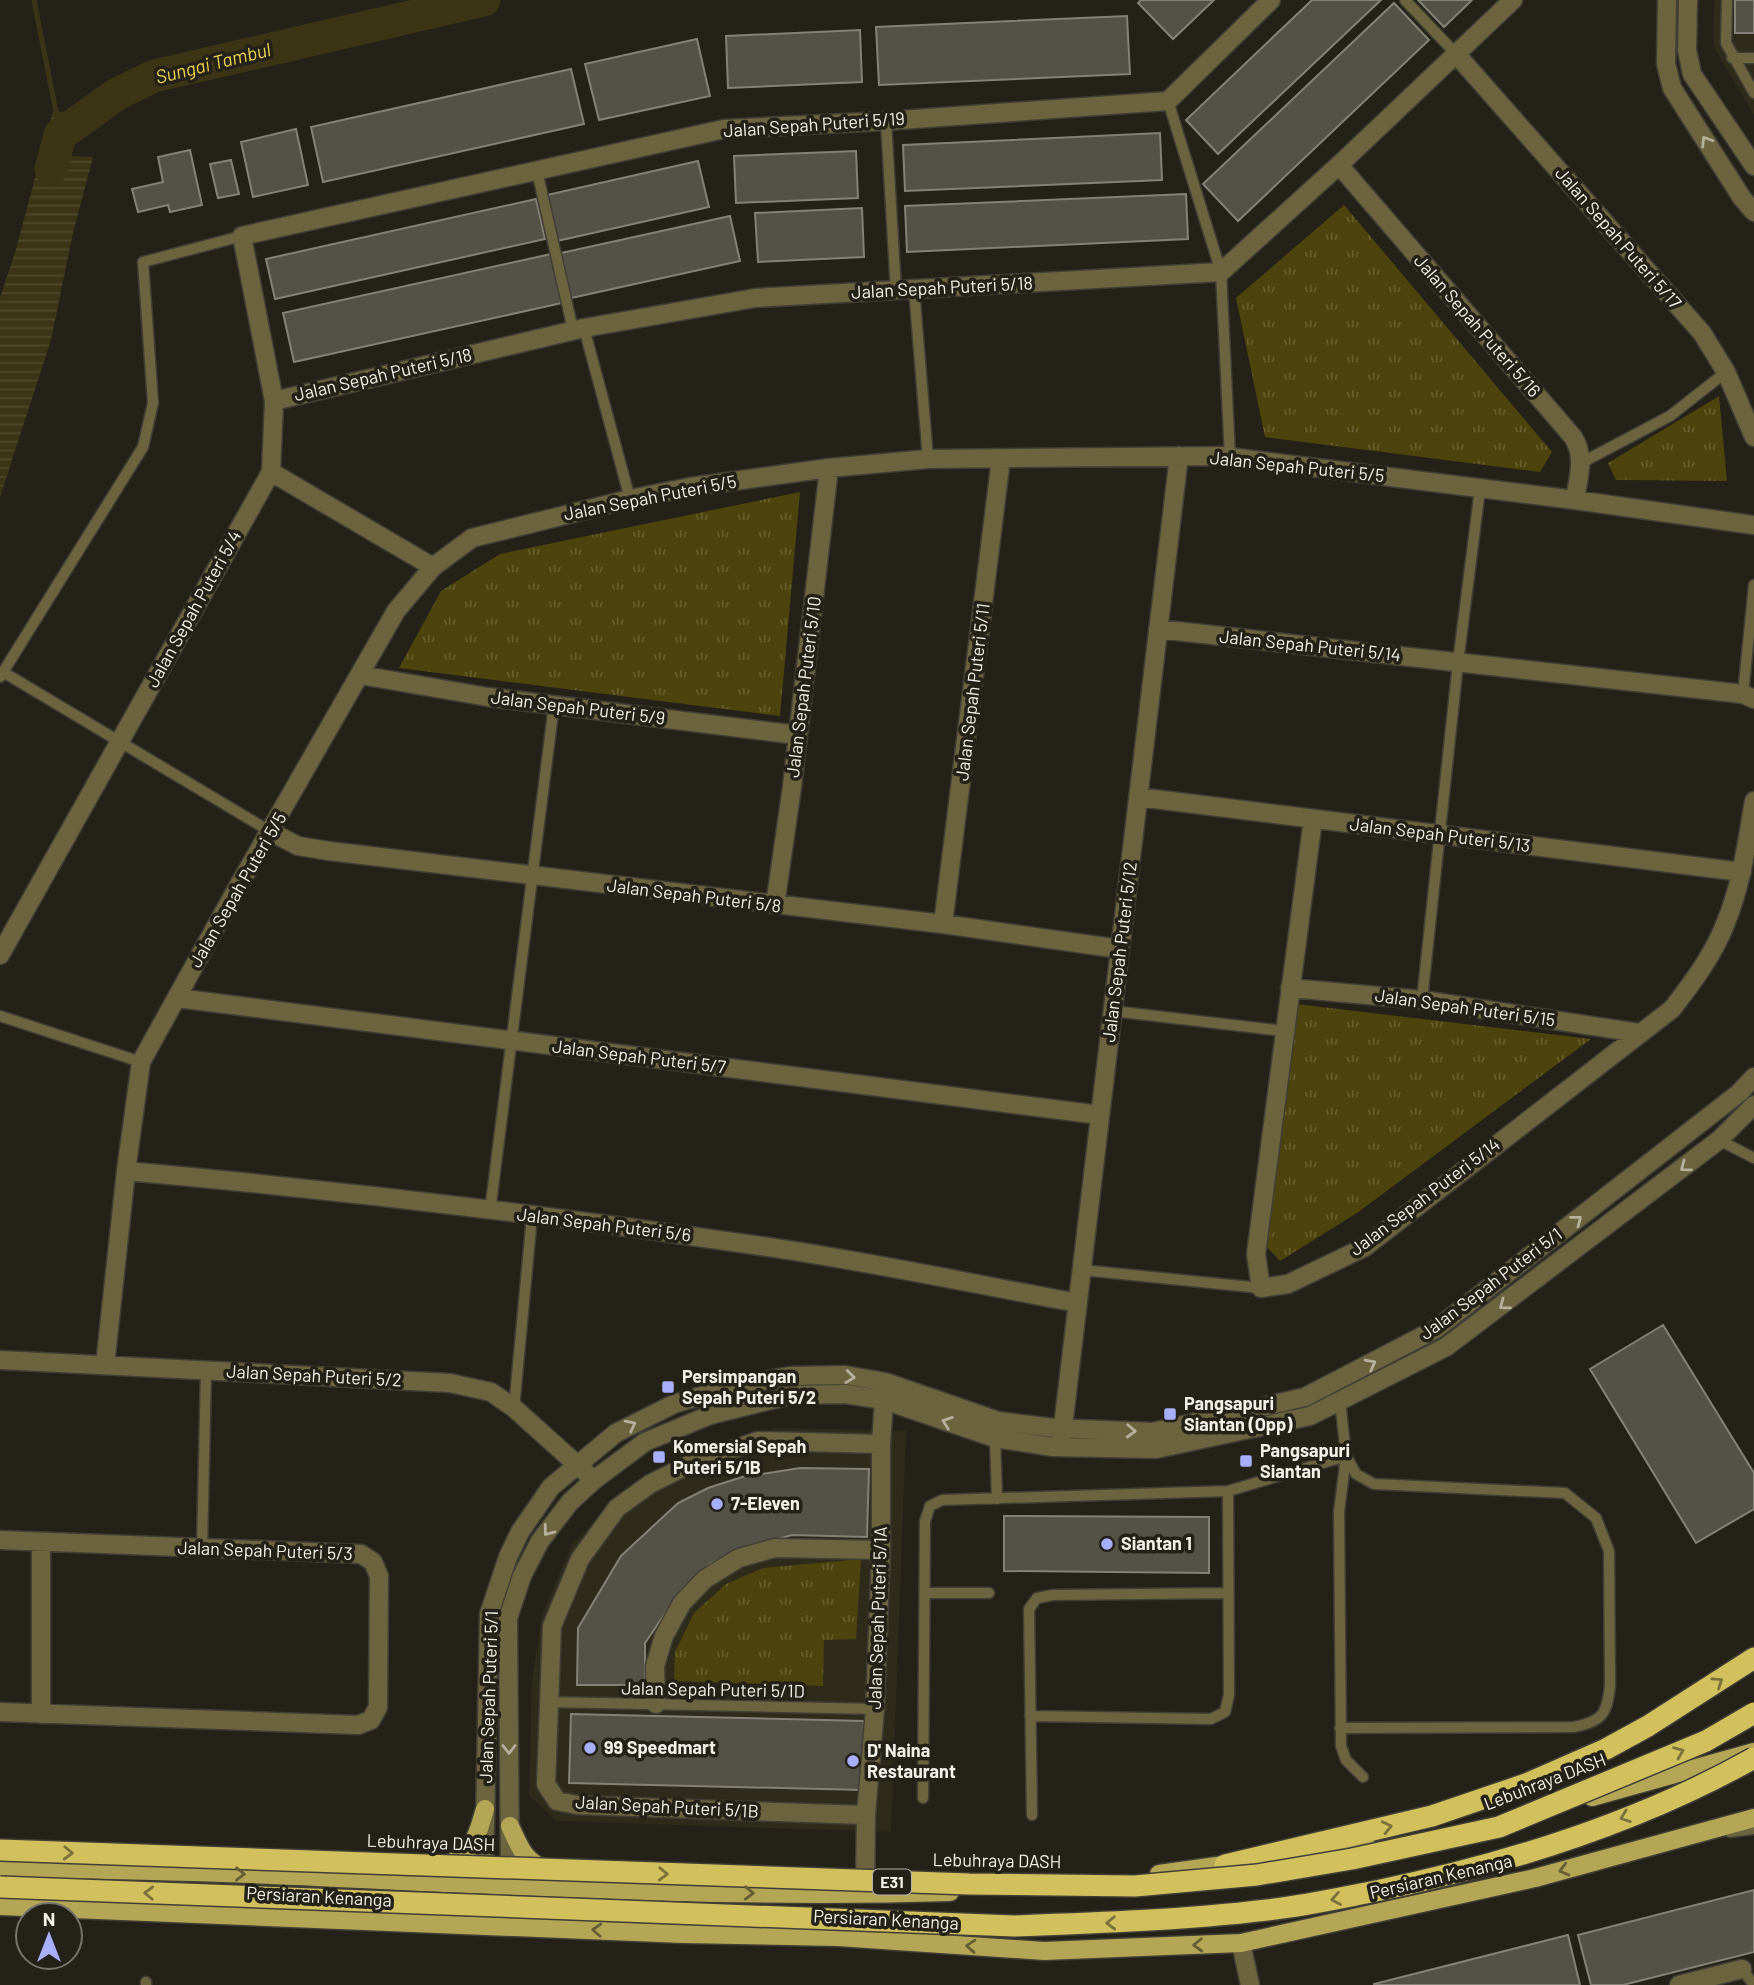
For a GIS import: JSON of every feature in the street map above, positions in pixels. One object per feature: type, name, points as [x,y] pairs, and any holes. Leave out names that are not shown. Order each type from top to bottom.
[{"type":"highway","points":[[1225,1865],[1432,1816],[1526,1784],[1606,1749],[1682,1706],[1754,1658]]},
{"type":"highway","name":"Lebuhraya DASH","points":[[0,1850],[956,1884],[1135,1886],[1257,1875],[1352,1859],[1499,1827],[1706,1741],[1754,1713]]},
{"type":"highway","name":"E31","points":[[0,1887],[1014,1926],[1144,1922],[1270,1910],[1447,1877],[1529,1853],[1653,1807],[1754,1758]]},
{"type":"main road","name":"Persiaran Kenanga","points":[[139,1910],[293,1905],[457,1909],[480,1906],[505,1893],[648,1891],[865,1895],[1062,1888],[1387,1844],[1512,1819],[1754,1752]]},
{"type":"main road","points":[[294,1875],[440,1868],[462,1858],[475,1842],[485,1809]]},
{"type":"main road","name":"Persiaran Kenanga","points":[[0,1906],[683,1934],[838,1937],[1044,1951],[1241,1943],[1535,1878],[1754,1818]]},
{"type":"main road","points":[[509,1826],[531,1864],[549,1871],[648,1891]]},
{"type":"main road","name":"Persiaran Kenanga","points":[[0,1868],[294,1875],[484,1885]]},
{"type":"main road","points":[[484,1885],[505,1893],[527,1913],[757,1923],[838,1937]]},
{"type":"street","points":[[1168,101],[1271,0]]},
{"type":"street","points":[[1221,272],[1339,165],[1513,0]]},
{"type":"street","points":[[1668,0],[1666,64],[1672,88],[1750,200]]},
{"type":"street","points":[[1688,0],[1687,51],[1692,74],[1754,166]]},
{"type":"street","name":"Jalan Sepah Puteri 5/17","points":[[1457,55],[1702,333],[1726,372],[1754,437]]},
{"type":"street","name":"Jalan Sepah Puteri 5/19","points":[[242,236],[724,129],[886,121],[1168,101]]},
{"type":"street","name":"Jalan Sepah Puteri 5/16","points":[[1339,165],[1573,438],[1580,448],[1581,463]]},
{"type":"street","name":"Jalan Sepah Puteri 5/4","points":[[0,955],[271,472],[274,401],[242,236]]},
{"type":"street","name":"Jalan Sepah Puteri 5/18","points":[[274,401],[578,329],[755,298],[1221,272]]},
{"type":"street","name":"Jalan Sepah Puteri 5/5","points":[[105,1365],[141,1062],[396,611],[433,567],[472,538],[690,487],[829,468],[928,459],[1179,456],[1230,457],[1575,500],[1754,526]]},
{"type":"street","name":"Jalan Sepah Puteri 5/12","points":[[1061,1447],[1179,456]]},
{"type":"street","name":"Jalan Sepah Puteri 5/11","points":[[943,925],[1001,458]]},
{"type":"street","points":[[1575,500],[1581,463]]},
{"type":"street","name":"Jalan Sepah Puteri 5/10","points":[[775,905],[829,468]]},
{"type":"street","points":[[271,472],[433,567]]},
{"type":"street","name":"Jalan Sepah Puteri 5/14","points":[[1158,629],[1749,697]]},
{"type":"street","name":"Jalan Sepah Puteri 5/9","points":[[359,675],[554,705],[798,735]]},
{"type":"street","name":"Jalan Sepah Puteri 5/13","points":[[1138,797],[1742,872]]},
{"type":"street","name":"Jalan Sepah Puteri 5/14","points":[[1261,1288],[1288,1284],[1365,1247],[1672,1009],[1701,968],[1726,922],[1742,872],[1754,801]]},
{"type":"street","points":[[1261,1288],[1256,1254],[1313,819]]},
{"type":"street","name":"Jalan Sepah Puteri 5/8","points":[[271,832],[298,846],[1120,949]]},
{"type":"street","name":"Jalan Sepah Puteri 5/15","points":[[1290,988],[1422,1000],[1639,1033]]},
{"type":"street","name":"Jalan Sepah Puteri 5/7","points":[[177,998],[1100,1115]]},
{"type":"street","name":"Jalan Sepah Puteri 5/1","points":[[484,1885],[489,1614],[508,1557],[520,1532],[551,1487],[575,1464],[616,1433],[674,1404],[737,1385],[805,1376],[845,1375],[885,1382],[998,1421],[1063,1429],[1153,1432],[1305,1397],[1436,1329],[1739,1093],[1754,1077]]},
{"type":"street","points":[[505,1893],[509,1826],[508,1618],[522,1576],[540,1541],[570,1502],[594,1480],[651,1439],[710,1415],[792,1395],[845,1394],[884,1400],[995,1438],[1061,1447],[1156,1449],[1310,1416],[1446,1347],[1719,1140],[1754,1105]]},
{"type":"street","name":"Jalan Sepah Puteri 5/6","points":[[126,1171],[490,1211],[763,1246],[1078,1303]]},
{"type":"street","name":"Jalan Sepah Puteri 5/2","points":[[0,1360],[450,1383],[491,1392],[514,1408],[594,1480]]},
{"type":"street","name":"Jalan Sepah Puteri 5/1A","points":[[865,1895],[866,1815],[876,1709],[881,1444],[885,1382]]},
{"type":"street","name":"Jalan Sepah Puteri 5/1B","points":[[866,1815],[577,1805],[556,1801],[546,1784],[552,1626],[580,1559],[617,1508],[650,1484],[694,1462],[758,1441],[881,1444]]},
{"type":"street","name":"Jalan Sepah Puteri 5/3","points":[[0,1539],[361,1555],[373,1562],[379,1576],[378,1707],[371,1720],[358,1725],[0,1712]]},
{"type":"street","points":[[41,1542],[41,1714]]},
{"type":"street","points":[[656,1704],[655,1666],[664,1636],[682,1603],[705,1579],[739,1558],[775,1548],[881,1549]]},
{"type":"street","points":[[1241,1943],[1250,1985]]},
{"type":"street","points":[[1689,1984],[1748,1975]]},
{"type":"lane","points":[[1405,0],[1457,55]]},
{"type":"lane","points":[[1727,0],[1726,43],[1754,93]]},
{"type":"lane","points":[[1732,58],[1754,58]]},
{"type":"lane","points":[[1168,101],[1221,272],[1230,457]]},
{"type":"lane","points":[[886,121],[928,459]]},
{"type":"lane","points":[[537,171],[578,329],[630,499]]},
{"type":"lane","points":[[242,236],[143,262],[153,403],[143,447],[1,675],[271,832]]},
{"type":"lane","points":[[1581,463],[1670,416],[1726,372]]},
{"type":"lane","points":[[1422,1000],[1458,663],[1480,489]]},
{"type":"lane","points":[[1749,697],[1754,585]]},
{"type":"lane","points":[[490,1211],[554,705]]},
{"type":"lane","points":[[1113,1011],[1284,1031]]},
{"type":"lane","points":[[0,1016],[141,1062]]},
{"type":"lane","points":[[1719,1140],[1754,1158]]},
{"type":"lane","points":[[514,1408],[532,1216]]},
{"type":"lane","points":[[1082,1270],[1261,1288]]},
{"type":"lane","points":[[202,1548],[206,1371]]},
{"type":"lane","points":[[1337,1382],[1346,1456],[1339,1512],[1341,1746],[1346,1760],[1363,1777]]},
{"type":"lane","points":[[995,1438],[997,1499]]},
{"type":"lane","points":[[923,1798],[925,1521],[930,1506],[942,1500],[1228,1491],[1346,1456]]},
{"type":"lane","points":[[1340,1728],[1574,1727],[1593,1723],[1603,1714],[1608,1703],[1610,1685],[1609,1551],[1596,1518],[1565,1493],[1374,1484],[1356,1474],[1346,1456]]},
{"type":"lane","points":[[1030,1716],[1211,1720],[1225,1712],[1229,1695],[1228,1491]]},
{"type":"lane","points":[[925,1592],[989,1593]]},
{"type":"lane","points":[[1032,1815],[1029,1609],[1037,1598],[1053,1595],[1227,1593]]},
{"type":"lane","name":"Jalan Sepah Puteri 5/1D","points":[[549,1702],[876,1709]]},
{"type":"lane","points":[[1701,1832],[1721,1833],[1754,1829]]},
{"type":"shaded area","points":[[1714,0],[1754,0],[1754,115],[1713,46]]},
{"type":"shaded area","points":[[53,111],[68,112],[67,156],[93,157],[73,233],[51,340],[0,497],[0,298]]},
{"type":"shaded area","points":[[776,1428],[906,1431],[891,1832],[556,1821],[529,1795],[532,1680],[542,1615],[572,1544],[622,1495],[683,1458]]},
{"type":"green space","points":[[1344,205],[1552,452],[1540,472],[1265,437],[1236,298]]},
{"type":"green space","points":[[1719,396],[1727,481],[1616,480],[1608,463]]},
{"type":"green space","points":[[800,492],[780,716],[399,668],[441,591],[500,554]]},
{"type":"green space","points":[[1296,1004],[1591,1039],[1357,1213],[1280,1261],[1266,1246]]},
{"type":"green space","points":[[861,1559],[856,1639],[824,1640],[823,1686],[674,1681],[675,1652],[694,1613],[726,1584],[763,1568]]},
{"type":"building","points":[[1141,0],[1214,0],[1173,39],[1138,3]]},
{"type":"building","points":[[1312,0],[1381,0],[1218,154],[1186,120]]},
{"type":"building","points":[[1418,0],[1472,0],[1444,27]]},
{"type":"building","points":[[1735,0],[1754,0],[1754,33],[1735,33]]},
{"type":"building","points":[[1394,3],[1429,40],[1238,221],[1203,184]]},
{"type":"building","points":[[1127,16],[1130,74],[879,85],[876,27]]},
{"type":"building","points":[[860,30],[862,82],[728,88],[726,36]]},
{"type":"building","points":[[697,39],[710,96],[599,120],[585,64]]},
{"type":"building","points":[[571,69],[584,124],[323,182],[311,127]]},
{"type":"building","points":[[296,129],[308,185],[253,197],[241,142]]},
{"type":"building","points":[[1160,133],[1162,180],[905,191],[903,145]]},
{"type":"building","points":[[190,150],[202,205],[170,212],[168,205],[138,212],[132,189],[163,182],[158,157]]},
{"type":"building","points":[[856,151],[858,198],[736,203],[734,156]]},
{"type":"building","points":[[231,160],[239,194],[218,198],[210,164]]},
{"type":"building","points":[[698,161],[709,207],[557,241],[547,195]]},
{"type":"building","points":[[1186,194],[1188,239],[907,252],[905,206]]},
{"type":"building","points":[[536,199],[545,239],[275,299],[266,259]]},
{"type":"building","points":[[862,208],[864,257],[758,262],[755,213]]},
{"type":"building","points":[[730,216],[740,261],[571,298],[561,253]]},
{"type":"building","points":[[551,254],[562,303],[294,362],[283,313]]},
{"type":"building","points":[[1663,1325],[1754,1473],[1754,1509],[1696,1543],[1590,1369]]},
{"type":"building","points":[[800,1468],[869,1469],[867,1537],[792,1535],[711,1563],[682,1589],[645,1643],[645,1685],[577,1685],[578,1628],[621,1556],[678,1503],[708,1488],[742,1477]]},
{"type":"building","name":"Siantan 1","points":[[1004,1516],[1209,1517],[1209,1573],[1004,1571]]},
{"type":"building","points":[[571,1714],[864,1721],[862,1790],[569,1783]]},
{"type":"building","points":[[1754,1890],[1754,1952],[1623,1985],[1591,1985],[1578,1935]]},
{"type":"building","points":[[1568,1935],[1580,1985],[1374,1985],[1374,1984]]},
{"type":"waterway","points":[[34,0],[57,117]]},
{"type":"waterway","name":"Sungai Tambul","points":[[51,169],[60,135],[117,94],[154,76],[484,0]]},
{"type":"place","name":"Persimpangan Sepah Puteri 5/2","points":[[668,1387]]},
{"type":"place","name":"Pangsapuri Siantan (Opp)","points":[[1170,1414]]},
{"type":"place","name":"Komersial Sepah Puteri 5/1B","points":[[659,1457]]},
{"type":"place","name":"Pangsapuri Siantan","points":[[1246,1461]]},
{"type":"place","name":"7-Eleven","points":[[717,1504]]},
{"type":"place","name":"Siantan 1","points":[[1107,1544]]},
{"type":"place","name":"99 Speedmart","points":[[590,1748]]},
{"type":"place","name":"D' Naina Restaurant","points":[[853,1761]]}]
